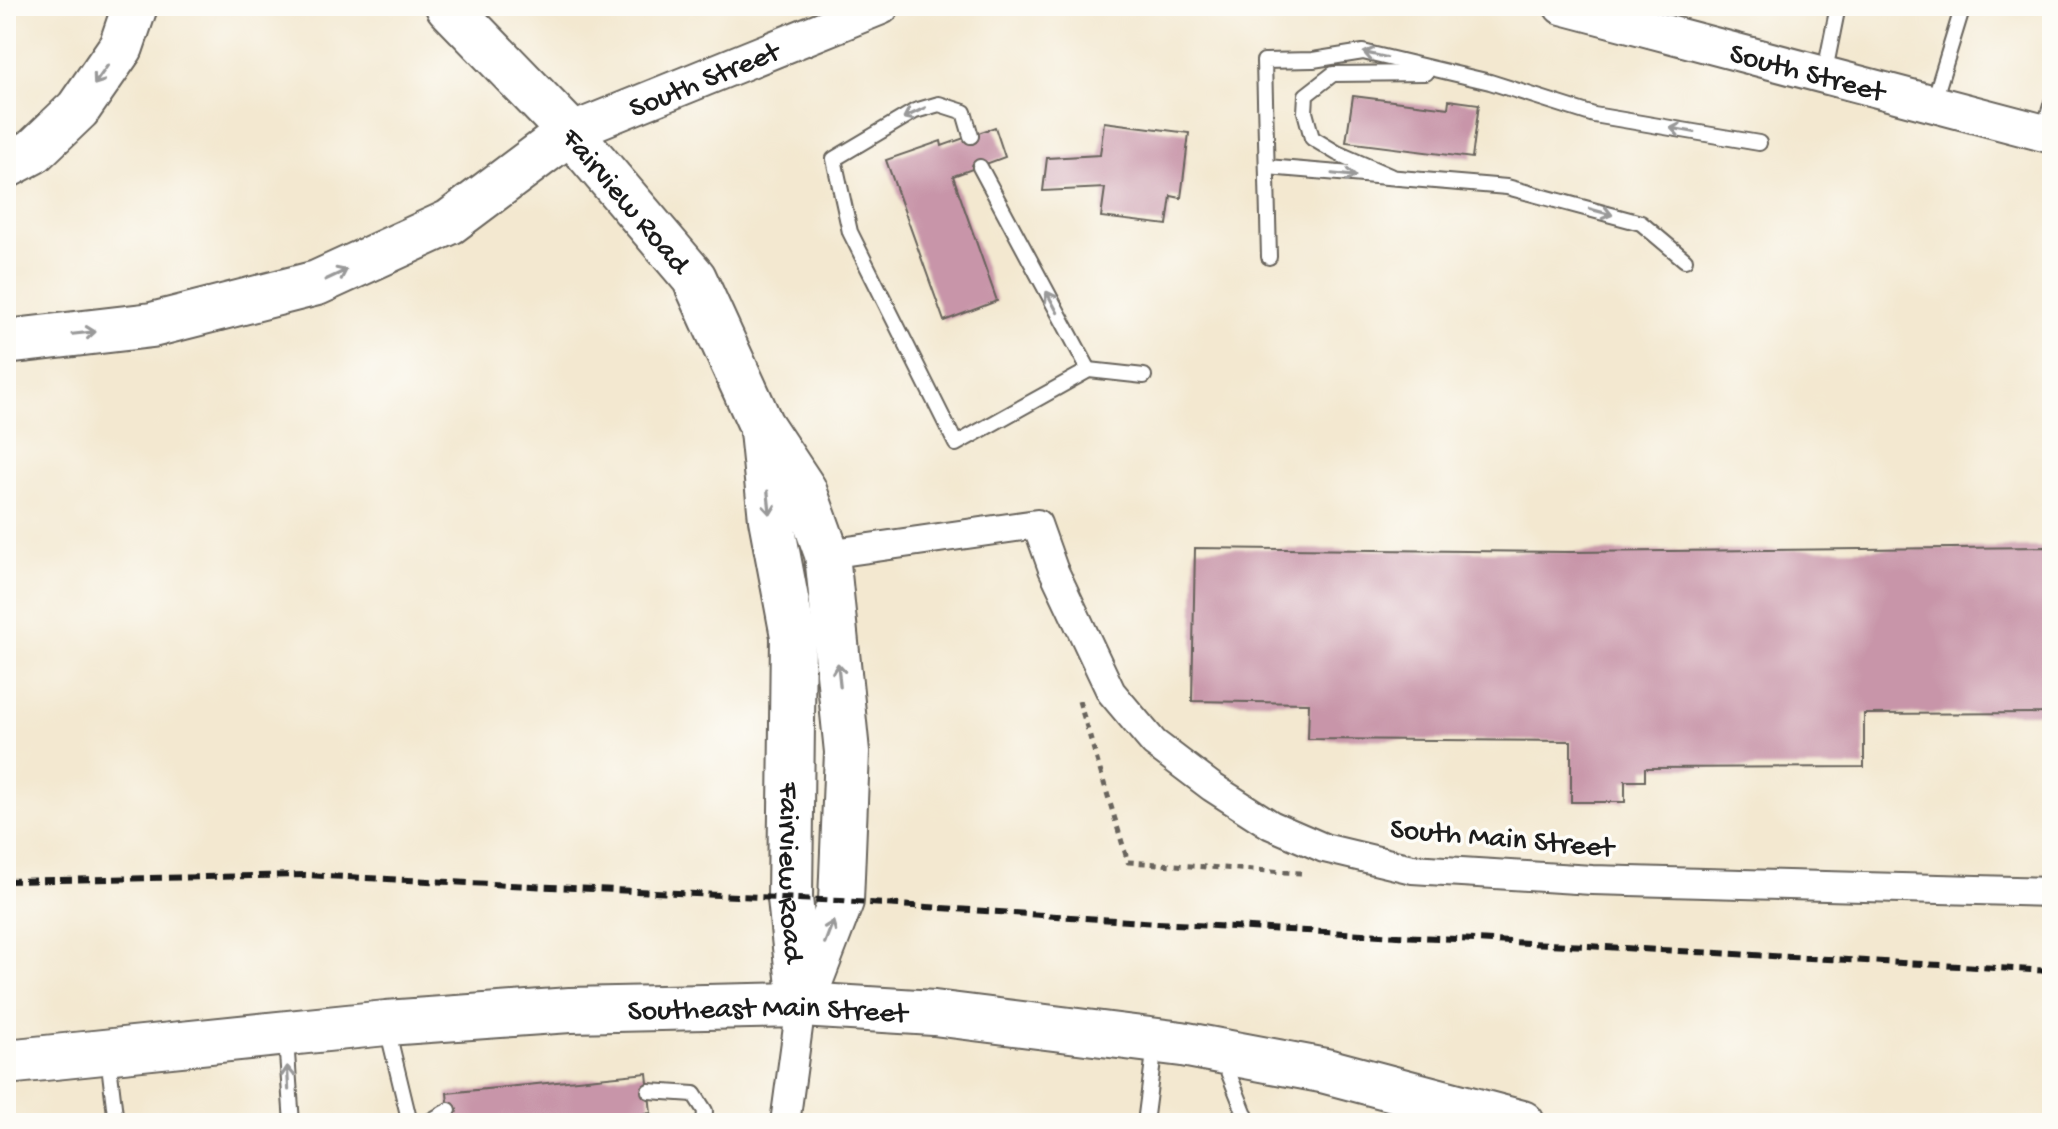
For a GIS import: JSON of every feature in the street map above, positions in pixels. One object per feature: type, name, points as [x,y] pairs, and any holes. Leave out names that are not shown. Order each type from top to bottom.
[{"type":"main road","points":[[6,166],[34,151],[78,109],[121,47],[135,6]]},
{"type":"main road","name":"Fairview Road","points":[[448,6],[570,132],[694,278],[761,425],[804,490],[827,554],[847,752],[841,901],[801,1005]]},
{"type":"main road","points":[[6,342],[152,325],[317,283],[450,222],[570,132]]},
{"type":"main road","name":"Fairview Road","points":[[761,425],[771,519],[793,636],[790,898],[801,1005]]},
{"type":"main road","name":"Southeast Main Street","points":[[6,1062],[386,1023],[570,1010],[801,1005],[934,1013],[1220,1051],[1326,1071],[1454,1113],[1522,1123]]},
{"type":"street","name":"South Street","points":[[570,132],[881,6]]},
{"type":"street","name":"South Street","points":[[1562,6],[1933,104],[2049,123]]},
{"type":"street","name":"South Main Street","points":[[827,554],[1037,524],[1053,569],[1111,692],[1154,743],[1212,787],[1271,825],[1324,848],[1412,869],[1592,880],[2052,892]]},
{"type":"street","points":[[785,1123],[801,1005]]},
{"type":"lane","points":[[1824,76],[1838,6]]},
{"type":"lane","points":[[1933,104],[1963,6]]},
{"type":"lane","points":[[1269,257],[1264,61],[1313,60],[1363,52],[1451,73],[1594,115],[1759,143]]},
{"type":"lane","points":[[1396,180],[1312,138],[1305,112],[1306,95],[1333,74],[1451,73]]},
{"type":"lane","points":[[971,136],[964,112],[939,104],[915,111],[834,159],[850,232],[956,444],[1089,370],[1144,376]]},
{"type":"lane","points":[[980,167],[1089,370]]},
{"type":"lane","points":[[1267,167],[1507,187],[1641,223],[1685,260]]},
{"type":"lane","points":[[386,1023],[410,1123]]},
{"type":"lane","points":[[285,1033],[292,1123]]},
{"type":"lane","points":[[1145,1123],[1155,1041]]},
{"type":"lane","points":[[1220,1051],[1247,1119]]},
{"type":"lane","points":[[107,1052],[116,1123]]},
{"type":"lane","points":[[649,1091],[694,1094],[705,1111],[704,1123]]},
{"type":"lane","points":[[427,1123],[449,1110]]},
{"type":"building","points":[[1353,96],[1448,108],[1449,100],[1479,104],[1472,158],[1346,142]]},
{"type":"building","points":[[1104,122],[1189,133],[1181,198],[1171,196],[1167,225],[1101,217],[1105,188],[1043,191],[1047,158],[1100,155]]},
{"type":"building","points":[[995,127],[1005,157],[953,176],[997,301],[944,321],[886,160],[941,141],[942,146]]},
{"type":"building","points":[[2052,547],[2052,713],[1864,714],[1864,767],[1645,768],[1645,781],[1625,781],[1625,802],[1571,802],[1571,741],[1308,739],[1309,703],[1192,701],[1195,548],[1570,552]]},
{"type":"building","points":[[647,1073],[651,1113],[634,1115],[634,1123],[450,1123],[447,1093]]},
{"type":"railway","points":[[6,881],[305,875],[841,901],[1157,923],[2052,971]]}]
